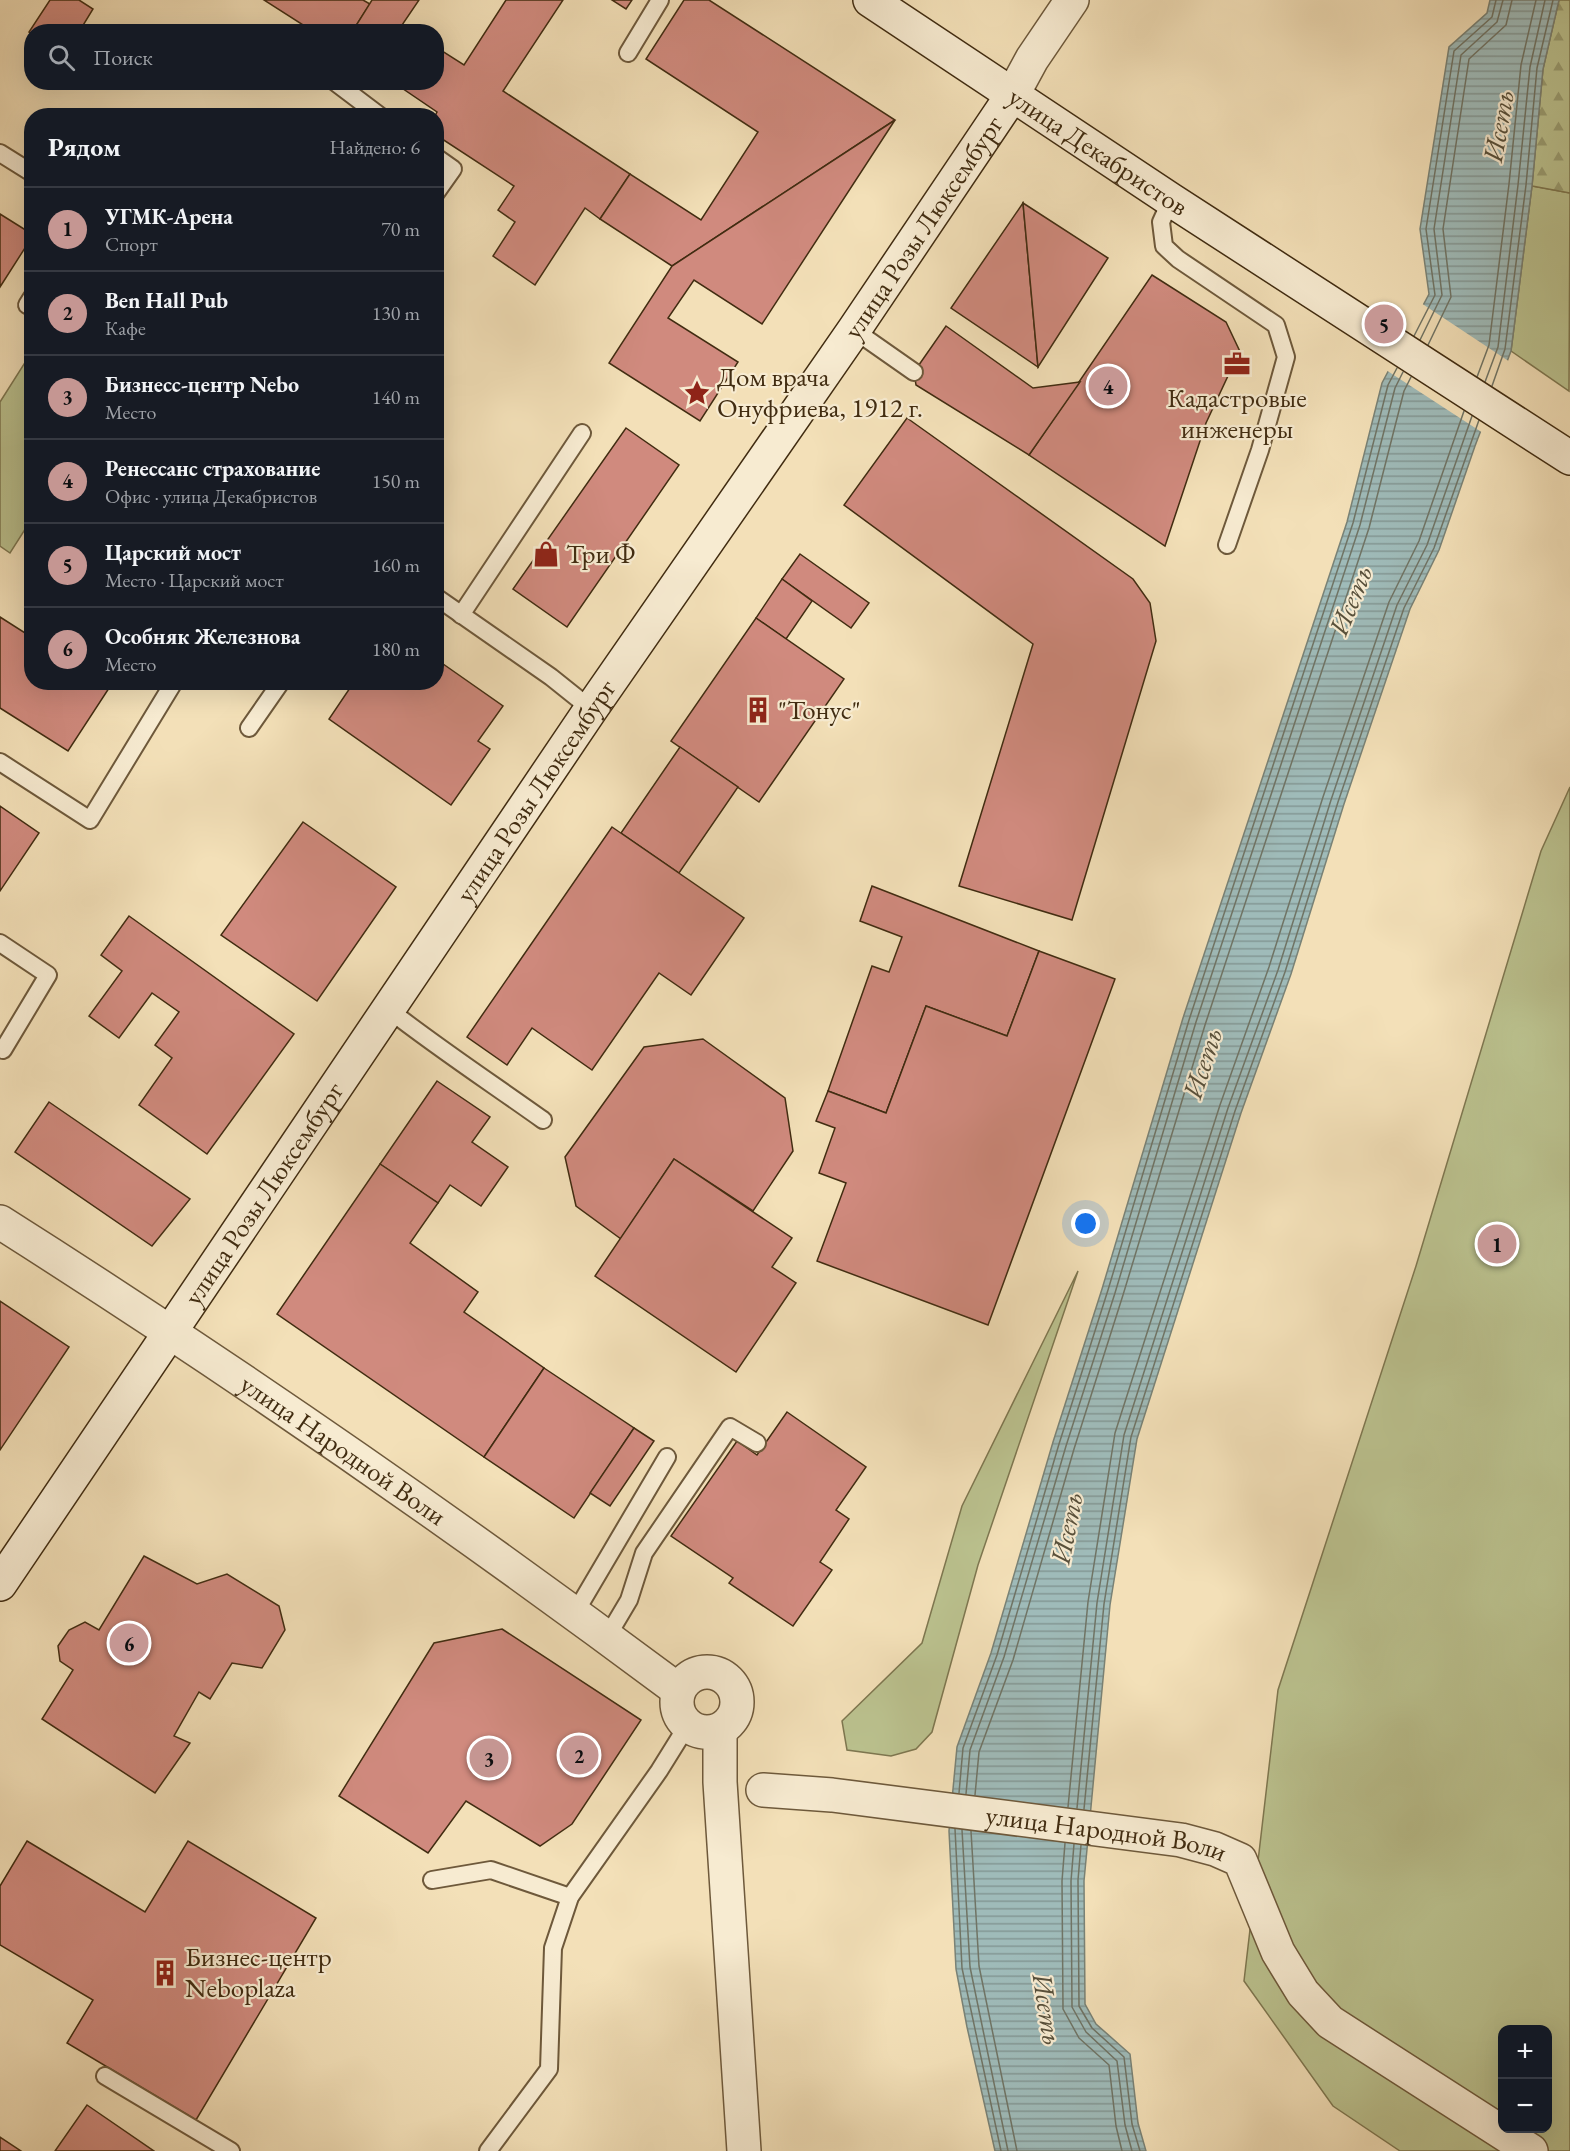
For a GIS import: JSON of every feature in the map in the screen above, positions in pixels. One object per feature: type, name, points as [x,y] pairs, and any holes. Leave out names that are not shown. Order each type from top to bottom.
[{"type":"main road","name":"улица Декабристов","points":[[870,0],[1171,200],[1560,452]]},
{"type":"main road","name":"улица Розы Люксембург","points":[[0,1584],[591,709],[854,330],[1013,94],[1032,59],[1072,0]]},
{"type":"main road","name":"улица Народной Воли","points":[[0,1222],[225,1368],[575,1613],[678,1689]]},
{"type":"main road","points":[[708,1671],[725,1677],[735,1690],[738,1705],[732,1720],[720,1730],[701,1732],[687,1726],[676,1708],[678,1689],[690,1675],[708,1671]]},
{"type":"main road","points":[[720,1730],[720,1782],[744,2151]]},
{"type":"main road","name":"улица Народной Воли","points":[[763,1790],[832,1795],[1180,1840],[1215,1849],[1240,1860],[1278,1952],[1303,1993],[1330,2022],[1531,2151]]},
{"type":"lane","points":[[628,53],[660,0]]},
{"type":"lane","points":[[346,90],[369,108]]},
{"type":"lane","points":[[0,153],[24,168]]},
{"type":"lane","points":[[444,163],[453,169],[444,182]]},
{"type":"lane","points":[[1171,200],[1161,222],[1164,246],[1178,259],[1276,325],[1286,357],[1260,450],[1227,545]]},
{"type":"lane","points":[[854,330],[914,372]]},
{"type":"lane","points":[[461,615],[582,433]]},
{"type":"lane","points":[[444,603],[551,677],[591,709]]},
{"type":"lane","points":[[0,762],[90,820],[169,690]]},
{"type":"lane","points":[[249,728],[275,690]]},
{"type":"lane","points":[[0,943],[48,975],[3,1050]]},
{"type":"lane","points":[[388,1009],[436,1046],[454,1056],[543,1120]]},
{"type":"lane","points":[[607,1637],[629,1600],[644,1553],[730,1426],[757,1443]]},
{"type":"lane","points":[[575,1613],[667,1457]]},
{"type":"lane","points":[[488,2151],[549,2069],[553,1948],[570,1897],[659,1771],[687,1726]]},
{"type":"lane","points":[[432,1880],[490,1870],[570,1897]]},
{"type":"lane","points":[[105,2076],[231,2151]]},
{"type":"green space","points":[[1559,0],[1570,0],[1570,193],[1532,186],[1543,69]]},
{"type":"green space","points":[[1532,186],[1570,193],[1569,391],[1511,351]]},
{"type":"green space","points":[[24,364],[24,531],[10,553],[0,546],[0,402]]},
{"type":"green space","points":[[1570,787],[1570,2151],[1400,2151],[1333,2106],[1244,1981],[1278,1690],[1416,1266],[1541,851]]},
{"type":"green space","points":[[1078,1271],[978,1565],[932,1732],[916,1749],[891,1756],[847,1750],[842,1721],[922,1643],[962,1506]]},
{"type":"water","name":"Исеть","points":[[1490,0],[1559,0],[1543,69],[1532,186],[1511,351],[1439,550],[1410,609],[1344,804],[1291,974],[1241,1113],[1137,1439],[1110,1605],[1084,1881],[1085,2004],[1096,2024],[1130,2054],[1138,2123],[1146,2151],[995,2151],[956,1969],[949,1831],[957,1747],[991,1653],[1183,1018],[1347,522],[1382,383],[1429,294],[1420,229],[1449,47],[1487,13]]},
{"type":"pier","points":[[1421,303],[1510,362],[1483,433],[1386,370]]},
{"type":"building","points":[[50,0],[79,0],[93,9],[84,24],[34,24]]},
{"type":"building","points":[[264,0],[363,0],[370,4],[357,24],[302,24]]},
{"type":"building","points":[[372,0],[419,0],[403,24],[357,24]]},
{"type":"building","points":[[506,0],[563,0],[503,91],[630,174],[600,219],[585,208],[535,285],[493,256],[515,222],[498,210],[514,186],[444,140],[444,108],[431,108],[405,90],[444,90],[444,52],[464,65]]},
{"type":"building","points":[[612,0],[632,0],[626,9]]},
{"type":"building","points":[[684,0],[709,0],[895,120],[672,266],[600,219],[630,174],[701,220],[758,132],[646,59]]},
{"type":"building","points":[[895,120],[762,324],[694,280],[668,318],[738,362],[700,421],[609,363],[672,266]]},
{"type":"building","points":[[1023,203],[1038,367],[951,308]]},
{"type":"building","points":[[1023,203],[1108,258],[1038,367]]},
{"type":"building","points":[[0,214],[24,229],[24,250],[0,287]]},
{"type":"building","points":[[1152,275],[1226,322],[1243,358],[1228,376],[1206,423],[1165,546],[1029,455]]},
{"type":"building","points":[[946,326],[1033,388],[1080,382],[1029,455],[916,385],[914,372]]},
{"type":"building","points":[[907,418],[1133,579],[1150,603],[1156,641],[1072,920],[959,886],[1033,644],[844,505]]},
{"type":"building","points":[[626,428],[679,465],[567,627],[513,589]]},
{"type":"building","name":"\"Тонус\"","points":[[800,554],[869,603],[851,628],[782,579]]},
{"type":"building","points":[[782,579],[812,601],[786,639],[756,618]]},
{"type":"building","points":[[0,617],[24,632],[24,690],[108,690],[68,751],[0,708]]},
{"type":"building","name":"\"Тонус\"","points":[[756,618],[844,679],[759,802],[671,741]]},
{"type":"building","points":[[444,665],[503,706],[478,741],[490,749],[451,805],[329,719],[349,690],[444,690]]},
{"type":"building","points":[[680,747],[738,787],[679,873],[621,833]]},
{"type":"building","points":[[0,806],[39,833],[0,891]]},
{"type":"building","points":[[303,822],[396,887],[317,1001],[221,935]]},
{"type":"building","points":[[612,827],[744,918],[691,995],[659,973],[592,1070],[532,1028],[507,1065],[467,1037]]},
{"type":"building","points":[[872,886],[1039,951],[1007,1036],[926,1006],[886,1113],[828,1091],[872,966],[889,972],[902,937],[860,921]]},
{"type":"building","points":[[129,916],[294,1034],[207,1154],[139,1105],[172,1058],[155,1045],[179,1012],[152,993],[119,1038],[89,1016],[122,971],[101,955]]},
{"type":"building","points":[[1039,951],[1115,979],[988,1325],[817,1261],[846,1183],[819,1173],[835,1128],[816,1121],[828,1091],[886,1113],[926,1006],[1007,1036]]},
{"type":"building","points":[[703,1039],[785,1098],[793,1151],[753,1211],[674,1159],[621,1239],[576,1206],[565,1157],[644,1047]]},
{"type":"building","points":[[437,1081],[490,1117],[472,1142],[508,1167],[481,1206],[450,1185],[438,1203],[380,1164]]},
{"type":"building","points":[[49,1102],[190,1199],[152,1246],[15,1152]]},
{"type":"building","points":[[674,1159],[792,1238],[772,1267],[796,1283],[736,1372],[595,1276]]},
{"type":"building","points":[[380,1164],[438,1203],[410,1243],[478,1292],[464,1312],[544,1368],[484,1457],[277,1314]]},
{"type":"building","points":[[0,1301],[69,1347],[0,1450]]},
{"type":"building","points":[[544,1368],[634,1428],[574,1518],[484,1457]]},
{"type":"building","points":[[787,1412],[866,1467],[836,1510],[849,1519],[820,1562],[832,1570],[793,1626],[729,1583],[733,1578],[671,1536],[737,1441],[757,1455]]},
{"type":"building","points":[[634,1428],[654,1441],[610,1506],[590,1493]]},
{"type":"building","points":[[144,1556],[197,1584],[227,1574],[279,1606],[285,1630],[262,1668],[232,1663],[210,1699],[199,1692],[174,1736],[190,1743],[155,1793],[42,1719],[73,1670],[60,1661],[58,1646],[69,1630],[85,1622],[99,1630]]},
{"type":"building","points":[[502,1629],[641,1720],[572,1824],[540,1846],[466,1801],[428,1853],[339,1796],[434,1643]]},
{"type":"building","name":"Бизнес-центр Neboplaza","points":[[27,1841],[145,1912],[188,1841],[316,1918],[196,2120],[67,2043],[93,2000],[0,1945],[0,1886]]},
{"type":"building","points":[[87,2105],[154,2151],[55,2151]]},
{"type":"building","points":[[0,2137],[21,2151],[0,2151]]},
{"type":"place","name":"Царский мост","points":[[1384,324]]},
{"type":"place","name":"Кадастровые инженеры","points":[[1237,364]]},
{"type":"place","name":"Ренессанс страхование","points":[[1108,386]]},
{"type":"place","name":"Дом врача Онуфриева, 1912 г.","points":[[697,393]]},
{"type":"place","name":"Три Ф","points":[[546,554]]},
{"type":"place","name":"\"Тонус\"","points":[[758,710]]},
{"type":"place","name":"УГМК-Арена","points":[[1497,1244]]},
{"type":"place","name":"Особняк Железнова","points":[[129,1643]]},
{"type":"place","name":"Ben Hall Pub","points":[[579,1755]]},
{"type":"place","name":"Бизнесс-центр Nebo","points":[[489,1758]]},
{"type":"place","name":"Бизнес-центр Neboplaza","points":[[165,1973]]}]
